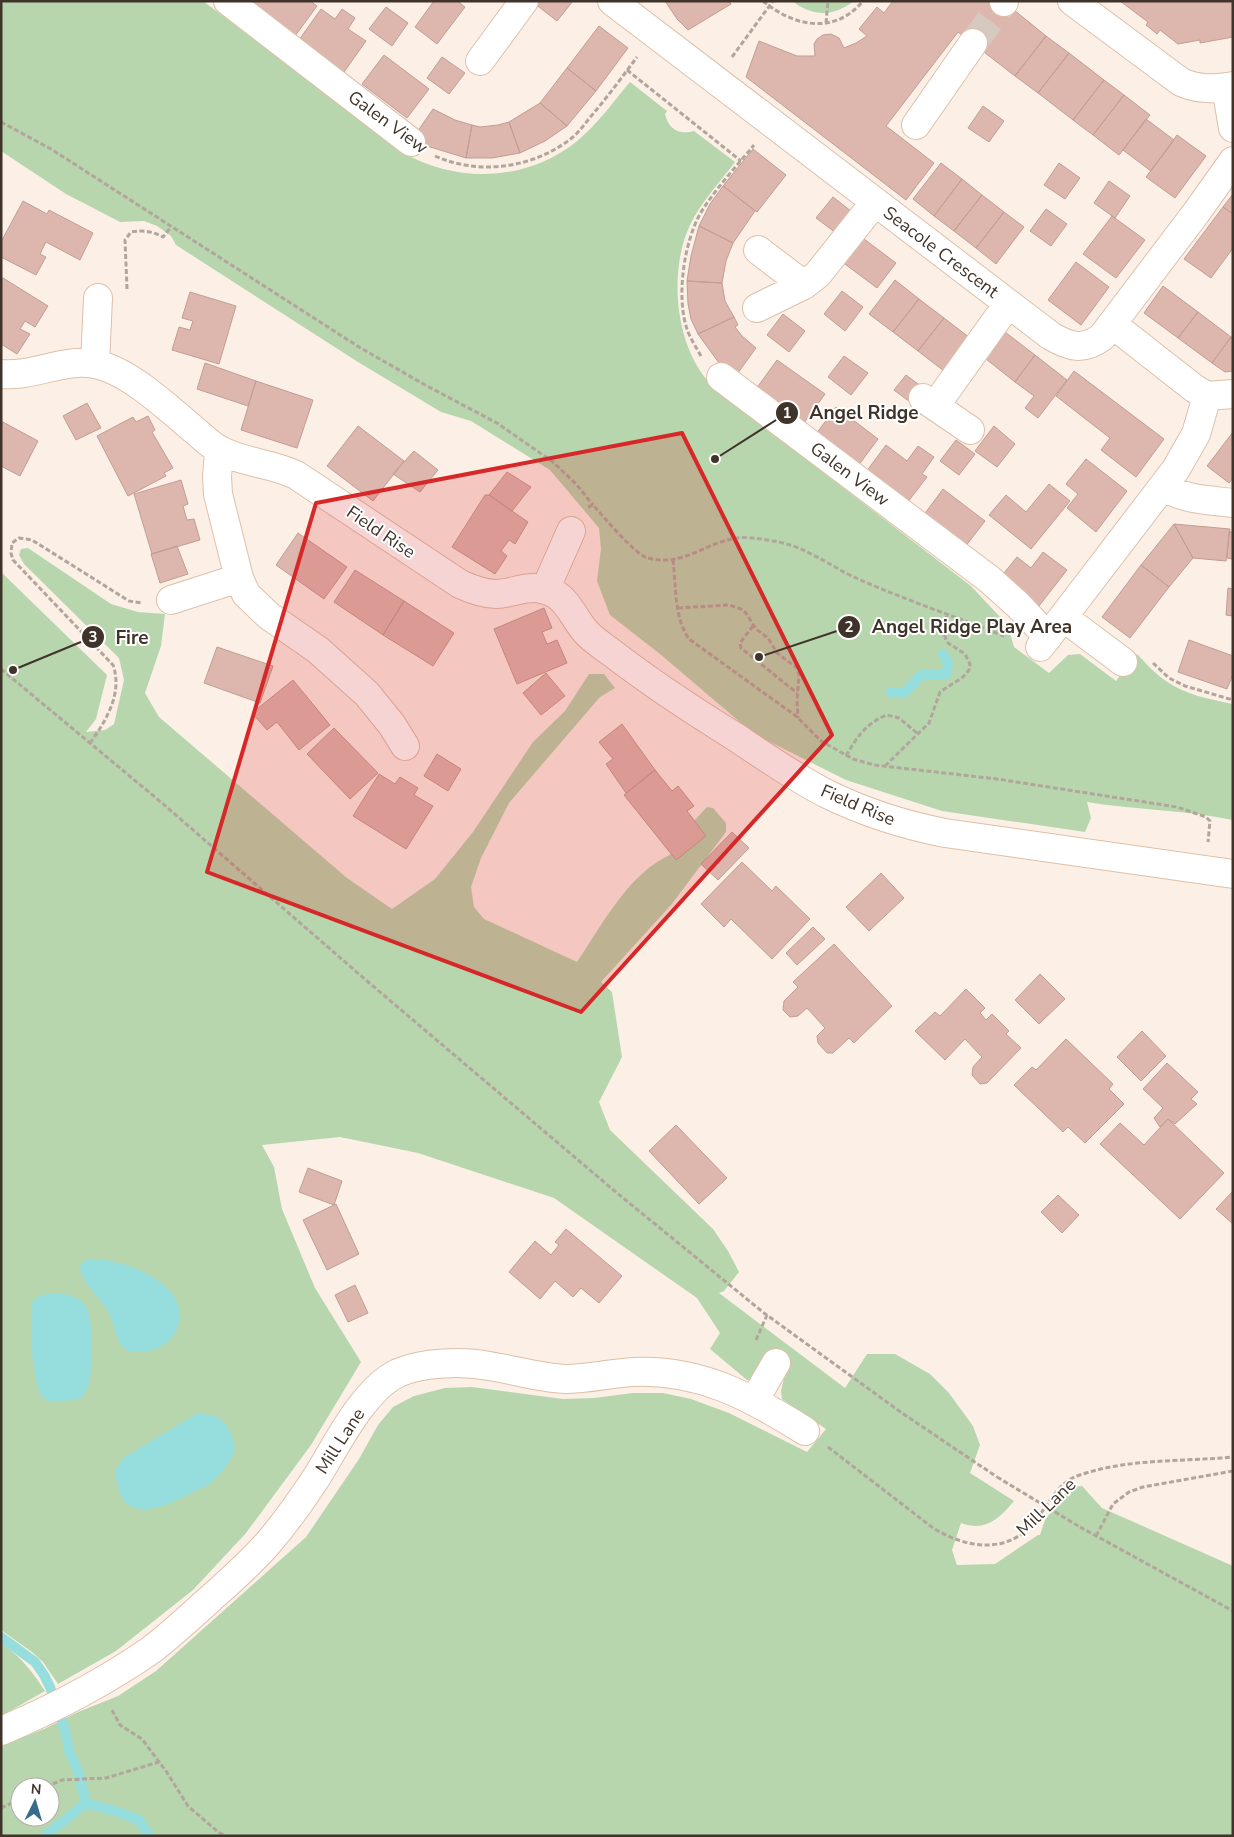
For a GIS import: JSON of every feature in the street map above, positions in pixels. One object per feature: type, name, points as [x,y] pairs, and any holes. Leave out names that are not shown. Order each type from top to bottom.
[{"type":"street","name":"Galen View","points":[[228,1],[411,142]]},
{"type":"street","points":[[480,61],[524,1]]},
{"type":"street","name":"Seacole Crescent","points":[[612,1],[1008,304],[1051,336],[1072,346],[1092,344],[1102,337],[1233,161]]},
{"type":"street","points":[[1072,1],[1181,82],[1199,88],[1229,86],[1233,128]]},
{"type":"street","points":[[916,125],[973,43]]},
{"type":"street","points":[[757,308],[804,285],[818,274],[875,202]]},
{"type":"street","points":[[758,250],[804,285]]},
{"type":"street","points":[[95,364],[98,298]]},
{"type":"street","points":[[970,430],[929,402],[1008,304]]},
{"type":"street","points":[[1051,633],[1164,486],[1220,395],[1195,389],[1112,324]]},
{"type":"street","name":"Field Rise","points":[[1,374],[22,374],[66,364],[95,364],[107,368],[132,382],[168,407],[207,442],[219,450],[284,469],[296,475],[460,584],[476,591],[498,594],[527,588],[546,590],[559,597],[586,632],[621,660],[788,772],[827,794],[856,807],[918,828],[945,833],[1233,874]]},
{"type":"street","name":"Galen View","points":[[721,377],[989,579],[1051,633],[1136,661]]},
{"type":"street","points":[[219,450],[216,477],[218,494],[239,578],[246,594],[269,616],[318,650],[368,694],[392,725],[404,746]]},
{"type":"street","points":[[1164,486],[1174,493],[1183,496],[1233,503]]},
{"type":"street","points":[[546,590],[571,531]]},
{"type":"street","points":[[171,600],[239,578]]},
{"type":"street","points":[[754,1400],[776,1362]]},
{"type":"street","name":"Mill Lane","points":[[1,1731],[27,1720],[86,1689],[152,1649],[230,1582],[290,1515],[317,1477],[355,1415],[378,1388],[398,1374],[422,1367],[453,1363],[487,1365],[542,1377],[567,1379],[594,1378],[633,1372],[672,1373],[706,1380],[754,1400],[805,1431]]},
{"type":"path","points":[[763,1],[784,16],[801,22],[816,24],[826,23],[851,14],[864,1]]},
{"type":"path","points":[[753,29],[773,1]]},
{"type":"path","points":[[826,23],[828,1]]},
{"type":"path","name":"Galen View","points":[[411,142],[442,159],[466,165],[495,167],[514,165],[541,156],[574,136],[602,104],[654,33]]},
{"type":"path","points":[[627,70],[741,161]]},
{"type":"path","points":[[1,122],[51,149],[358,347],[426,386],[497,423],[553,462],[577,484],[593,505],[645,557],[673,560],[735,537],[753,538],[793,546],[858,579],[1013,640]]},
{"type":"path","points":[[721,377],[702,357],[686,328],[683,305],[683,273],[687,247],[700,214],[772,123]]},
{"type":"path","points":[[127,289],[125,240],[131,232],[140,230],[153,232],[163,237],[171,227]]},
{"type":"path","points":[[588,507],[593,505]]},
{"type":"path","points":[[90,743],[109,715],[114,697],[116,675],[113,665],[13,560],[10,552],[12,543],[19,538],[32,540],[129,601],[146,603],[171,600]]},
{"type":"path","points":[[673,560],[682,629],[692,643],[798,718],[821,740],[846,756],[884,766],[1005,780],[1193,812],[1206,817],[1210,821],[1206,870]]},
{"type":"path","points":[[678,608],[733,606],[746,613],[758,633],[768,638],[777,653],[797,668],[799,675],[797,693],[798,718]]},
{"type":"path","points":[[884,766],[931,719],[940,692],[967,674],[969,670],[970,664],[965,654],[946,640],[944,633],[946,613]]},
{"type":"path","points":[[753,626],[740,643],[741,648],[797,693]]},
{"type":"path","points":[[1136,661],[1185,686],[1233,700]]},
{"type":"path","points":[[1,669],[617,1193],[748,1300],[902,1413],[997,1477],[1080,1527],[1233,1610]]},
{"type":"path","points":[[846,756],[862,730],[870,723],[887,715],[899,718],[917,733]]},
{"type":"path","name":"Mill Lane","points":[[805,1431],[860,1470],[933,1528],[949,1538],[984,1546],[1013,1539],[1022,1534],[1035,1522],[1058,1490],[1076,1476],[1107,1468],[1145,1462],[1233,1457]]},
{"type":"path","points":[[1096,1536],[1113,1504],[1129,1492],[1143,1487],[1233,1471]]},
{"type":"path","points":[[86,1689],[120,1725],[142,1739],[188,1806],[216,1831],[225,1836]]},
{"type":"path","points":[[60,1781],[106,1778],[159,1762]]},
{"type":"highlighted area","points":[[682,433],[832,735],[581,1012],[207,872],[316,503]]},
{"type":"green space","points":[[1,1],[203,1],[404,153],[425,163],[447,170],[469,173],[492,174],[514,171],[536,165],[557,155],[576,142],[591,128],[630,82],[667,111],[665,114],[669,124],[675,130],[679,132],[694,131],[735,162],[694,217],[683,245],[679,267],[680,314],[685,337],[693,358],[705,377],[720,393],[971,586],[1000,617],[1009,630],[1014,647],[1049,673],[1068,655],[1080,654],[1116,681],[1137,654],[1158,675],[1173,686],[1198,696],[1233,704],[1233,820],[1197,814],[1087,802],[1091,818],[1085,832],[942,811],[846,780],[754,734],[660,654],[610,615],[597,581],[601,549],[599,528],[550,470],[471,421],[441,412],[358,362],[176,245],[171,236],[157,226],[144,221],[120,222],[66,194],[1,151]]},
{"type":"green space","points":[[792,1],[854,1],[838,10],[823,13],[808,10]]},
{"type":"green space","points":[[28,548],[111,604],[138,612],[165,614],[161,646],[145,693],[159,717],[347,878],[392,909],[435,879],[473,832],[533,742],[565,711],[589,674],[604,674],[615,688],[600,697],[509,803],[481,858],[471,887],[474,907],[484,919],[577,962],[604,920],[636,879],[662,859],[706,836],[694,821],[707,807],[713,808],[726,823],[726,832],[671,905],[601,982],[612,992],[622,1057],[599,1102],[610,1130],[713,1229],[728,1251],[739,1272],[724,1291],[719,1293],[845,1388],[867,1354],[895,1354],[930,1374],[949,1393],[973,1426],[980,1445],[970,1473],[1014,1501],[997,1518],[984,1525],[977,1526],[961,1523],[952,1550],[957,1565],[995,1564],[1040,1535],[1045,1520],[1069,1487],[1082,1486],[1102,1508],[1233,1566],[1233,1836],[1,1836],[1,1746],[118,1696],[156,1671],[306,1537],[359,1459],[378,1425],[393,1407],[414,1396],[445,1388],[472,1387],[563,1399],[594,1398],[633,1393],[663,1393],[691,1399],[729,1413],[807,1452],[826,1429],[782,1399],[781,1391],[787,1366],[753,1380],[747,1380],[710,1349],[720,1333],[697,1298],[554,1198],[418,1153],[340,1137],[262,1145],[274,1167],[282,1209],[315,1288],[361,1362],[311,1445],[246,1533],[193,1590],[116,1651],[58,1684],[43,1662],[1,1630],[1,572],[107,675],[96,719],[86,732],[105,730],[114,724],[124,680],[119,658],[24,564],[19,555],[21,549]]},
{"type":"green space","points":[[1,1643],[26,1665],[45,1691],[1,1716]]},
{"type":"water","points":[[100,1259],[136,1269],[153,1277],[168,1289],[175,1299],[179,1310],[179,1320],[177,1330],[164,1345],[154,1350],[133,1352],[121,1345],[107,1310],[86,1283],[81,1271],[80,1265],[86,1260]]},
{"type":"water","points":[[58,1293],[80,1300],[86,1306],[89,1313],[92,1336],[92,1362],[89,1384],[79,1400],[49,1401],[41,1397],[35,1375],[31,1336],[33,1300],[42,1295]]},
{"type":"water","points":[[198,1413],[221,1419],[230,1432],[234,1450],[224,1469],[209,1484],[164,1505],[145,1509],[137,1508],[125,1502],[117,1485],[115,1471],[123,1458]]},
{"type":"building","points":[[252,1],[310,1],[317,6],[295,36],[251,3]]},
{"type":"building","points":[[434,1],[457,1],[465,7],[437,44],[415,27]]},
{"type":"building","points":[[536,1],[573,1],[557,21],[534,3]]},
{"type":"building","points":[[665,1],[729,1],[731,4],[688,30],[677,19]]},
{"type":"building","points":[[893,1],[1003,1],[1046,36],[1015,76],[958,32],[886,126],[934,163],[906,200],[746,77],[759,41],[797,56],[815,56],[814,44],[817,39],[823,35],[831,34],[839,38],[844,48],[867,36],[859,29],[877,7],[884,13]]},
{"type":"building","points":[[1120,1],[1233,1],[1233,37],[1200,43],[1200,40],[1178,44],[1160,30],[1157,34],[1146,25],[1148,22]]},
{"type":"building","points":[[386,7],[408,23],[392,46],[369,29]]},
{"type":"building","points":[[321,9],[335,19],[342,9],[355,18],[348,29],[366,41],[344,72],[299,40]]},
{"type":"building","points":[[599,26],[628,48],[596,91],[567,68]]},
{"type":"building","points":[[1046,36],[1069,53],[1038,93],[1015,76]]},
{"type":"building","points":[[1069,53],[1104,80],[1073,120],[1038,93]]},
{"type":"building","points":[[384,55],[429,89],[407,118],[362,84]]},
{"type":"building","points":[[442,57],[465,73],[449,94],[427,78]]},
{"type":"building","points":[[567,68],[596,91],[567,126],[540,103]]},
{"type":"building","points":[[1104,80],[1124,95],[1093,135],[1073,120]]},
{"type":"building","points":[[1124,95],[1150,115],[1119,155],[1093,135]]},
{"type":"building","points":[[540,103],[567,126],[545,141],[520,153],[509,122]]},
{"type":"building","points":[[983,106],[1004,121],[989,142],[968,128]]},
{"type":"building","points":[[433,109],[455,120],[472,125],[466,158],[427,146],[413,138]]},
{"type":"building","points":[[1146,119],[1174,140],[1151,171],[1123,150]]},
{"type":"building","points":[[509,122],[520,153],[492,158],[466,158],[472,125],[480,127]]},
{"type":"building","points":[[1177,135],[1206,156],[1175,198],[1146,177]]},
{"type":"building","points":[[753,149],[786,175],[757,212],[723,186]]},
{"type":"building","points":[[941,163],[962,179],[934,216],[913,199]]},
{"type":"building","points":[[1059,163],[1080,178],[1065,199],[1044,185]]},
{"type":"building","points":[[962,179],[982,195],[954,231],[934,216]]},
{"type":"building","points":[[1109,181],[1130,196],[1115,218],[1094,203]]},
{"type":"building","points":[[723,186],[755,211],[733,243],[699,226],[710,204]]},
{"type":"building","points":[[1233,194],[1233,214],[1223,207]]},
{"type":"building","points":[[982,195],[1004,212],[976,248],[954,231]]},
{"type":"building","points":[[833,197],[856,215],[840,236],[816,218]]},
{"type":"building","points":[[23,201],[47,214],[49,210],[93,233],[80,260],[46,242],[40,254],[46,257],[36,275],[1,257],[1,242]]},
{"type":"building","points":[[1223,207],[1233,214],[1233,248],[1211,278],[1184,259]]},
{"type":"building","points":[[1046,209],[1067,224],[1051,246],[1030,231]]},
{"type":"building","points":[[1004,212],[1024,227],[996,264],[976,248]]},
{"type":"building","points":[[1112,216],[1145,240],[1116,278],[1083,254]]},
{"type":"building","points":[[699,226],[733,243],[726,261],[722,283],[687,281]]},
{"type":"building","points":[[856,233],[896,263],[877,288],[837,258]]},
{"type":"building","points":[[1076,262],[1109,287],[1081,325],[1048,300]]},
{"type":"building","points":[[3,278],[48,306],[35,327],[25,321],[20,329],[30,334],[17,354],[1,344],[1,281]]},
{"type":"building","points":[[895,280],[919,299],[893,332],[869,314]]},
{"type":"building","points":[[687,281],[722,283],[725,301],[734,317],[698,334],[691,319]]},
{"type":"building","points":[[1163,286],[1198,312],[1178,338],[1144,313]]},
{"type":"building","points":[[842,291],[863,307],[845,331],[824,314]]},
{"type":"building","points":[[190,292],[236,306],[219,364],[172,350],[179,327],[190,330],[193,321],[182,318]]},
{"type":"building","points":[[919,299],[944,318],[918,351],[893,332]]},
{"type":"building","points":[[1198,312],[1231,337],[1212,363],[1178,338]]},
{"type":"building","points":[[783,314],[805,331],[789,352],[767,335]]},
{"type":"building","points":[[734,317],[738,325],[735,327],[756,348],[735,377],[719,363],[698,334]]},
{"type":"building","points":[[944,318],[970,338],[944,371],[918,351]]},
{"type":"building","points":[[1001,329],[1035,355],[1015,382],[981,355]]},
{"type":"building","points":[[1231,337],[1233,338],[1233,371],[1225,372],[1212,363]]},
{"type":"building","points":[[1035,355],[1067,380],[1038,418],[1025,408],[1034,396],[1015,382]]},
{"type":"building","points":[[844,356],[868,373],[851,395],[828,377]]},
{"type":"building","points":[[777,360],[825,394],[804,423],[756,389]]},
{"type":"building","points":[[205,363],[256,381],[248,406],[197,389]]},
{"type":"building","points":[[1074,371],[1164,439],[1136,477],[1101,450],[1110,438],[1056,396]]},
{"type":"building","points":[[906,375],[922,387],[910,402],[894,390]]},
{"type":"building","points":[[256,381],[313,400],[297,448],[241,430]]},
{"type":"building","points":[[87,403],[101,428],[76,440],[63,416]]},
{"type":"building","points":[[836,407],[878,439],[858,466],[816,434]]},
{"type":"building","points":[[148,416],[155,430],[152,432],[173,468],[164,473],[166,476],[128,496],[97,436],[133,417],[136,422]]},
{"type":"building","points":[[1,421],[38,441],[20,476],[1,466]]},
{"type":"building","points":[[358,426],[404,461],[373,501],[327,466]]},
{"type":"building","points":[[994,426],[1015,444],[997,467],[975,451]]},
{"type":"building","points":[[1233,432],[1233,478],[1229,483],[1207,466]]},
{"type":"building","points":[[956,440],[975,454],[959,475],[940,461]]},
{"type":"building","points":[[886,445],[907,461],[918,446],[934,457],[922,474],[927,477],[907,503],[866,472]]},
{"type":"building","points":[[414,451],[438,470],[420,492],[393,474]]},
{"type":"building","points":[[1086,459],[1127,491],[1096,532],[1067,508],[1078,494],[1066,484]]},
{"type":"building","points":[[507,472],[531,487],[512,511],[489,495]]},
{"type":"building","points":[[181,480],[188,504],[183,506],[187,520],[194,519],[200,540],[152,554],[134,494]]},
{"type":"building","points":[[1049,484],[1070,501],[1031,549],[989,515],[1006,495],[1026,512]]},
{"type":"building","points":[[943,489],[985,521],[965,547],[923,516]]},
{"type":"building","points":[[485,495],[489,495],[528,522],[515,544],[509,540],[501,551],[507,556],[495,574],[452,547]]},
{"type":"building","points":[[1174,524],[1193,558],[1169,587],[1141,565]]},
{"type":"building","points":[[1174,524],[1230,529],[1226,561],[1193,558]]},
{"type":"building","points":[[1229,532],[1233,532],[1233,559],[1227,558]]},
{"type":"building","points":[[298,533],[347,567],[324,599],[276,565]]},
{"type":"building","points":[[177,546],[188,574],[160,583],[151,554]]},
{"type":"building","points":[[1043,552],[1067,570],[1035,611],[1000,578],[1017,557],[1031,568]]},
{"type":"building","points":[[1141,565],[1169,587],[1130,638],[1102,617]]},
{"type":"building","points":[[355,570],[404,601],[383,635],[334,602]]},
{"type":"building","points":[[1228,588],[1233,589],[1233,616],[1226,615]]},
{"type":"building","points":[[404,601],[454,633],[433,666],[383,635]]},
{"type":"building","points":[[544,608],[552,628],[542,632],[547,644],[557,640],[567,663],[517,684],[494,629]]},
{"type":"building","points":[[1189,640],[1233,656],[1233,674],[1227,689],[1178,672]]},
{"type":"building","points":[[217,647],[273,666],[260,703],[204,683]]},
{"type":"building","points":[[546,673],[565,696],[541,715],[523,693]]},
{"type":"building","points":[[293,680],[330,725],[299,750],[277,722],[267,730],[252,713]]},
{"type":"building","points":[[622,724],[655,770],[626,793],[606,764],[613,759],[599,742]]},
{"type":"building","points":[[334,728],[378,773],[350,799],[307,754]]},
{"type":"building","points":[[437,754],[461,769],[448,791],[424,776]]},
{"type":"building","points":[[655,770],[672,791],[678,786],[694,806],[687,811],[706,836],[676,860],[624,795]]},
{"type":"building","points":[[379,774],[395,784],[400,777],[418,788],[414,795],[433,806],[406,849],[353,816]]},
{"type":"building","points":[[732,832],[749,848],[718,880],[701,864]]},
{"type":"building","points":[[742,862],[772,891],[776,886],[810,919],[772,959],[731,919],[724,927],[701,904]]},
{"type":"building","points":[[881,873],[904,898],[869,931],[846,907]]},
{"type":"building","points":[[813,927],[825,939],[797,965],[786,953]]},
{"type":"building","points":[[834,944],[892,1006],[854,1043],[849,1038],[833,1053],[827,1053],[818,1043],[817,1036],[825,1028],[807,1008],[798,1016],[790,1017],[783,1010],[784,1001],[798,987],[793,982]]},
{"type":"building","points":[[1040,974],[1065,999],[1039,1024],[1015,1000]]},
{"type":"building","points":[[966,989],[985,1008],[980,1013],[986,1020],[992,1014],[1009,1031],[1006,1034],[1021,1048],[987,1083],[980,1084],[972,1075],[973,1067],[982,1057],[965,1039],[945,1060],[915,1031],[935,1012],[940,1016]]},
{"type":"building","points":[[1142,1031],[1166,1056],[1141,1081],[1117,1057]]},
{"type":"building","points":[[1066,1039],[1113,1084],[1109,1089],[1124,1104],[1085,1143],[1068,1127],[1063,1132],[1014,1085],[1032,1067],[1036,1070]]},
{"type":"building","points":[[1167,1063],[1198,1092],[1191,1099],[1197,1104],[1175,1124],[1168,1119],[1160,1127],[1154,1118],[1163,1108],[1143,1089]]},
{"type":"building","points":[[1168,1119],[1224,1173],[1180,1219],[1100,1144],[1120,1123],[1144,1145]]},
{"type":"building","points":[[676,1125],[727,1178],[699,1204],[649,1151]]},
{"type":"building","points":[[308,1168],[342,1181],[334,1205],[299,1192]]},
{"type":"building","points":[[1233,1191],[1233,1224],[1216,1209]]},
{"type":"building","points":[[1058,1195],[1079,1215],[1062,1233],[1041,1212]]},
{"type":"building","points":[[336,1204],[359,1254],[327,1270],[303,1220]]},
{"type":"building","points":[[566,1229],[622,1276],[599,1303],[581,1288],[573,1297],[555,1281],[540,1299],[509,1272],[535,1241],[551,1255],[559,1245],[555,1242]]},
{"type":"building","points":[[355,1285],[368,1313],[348,1322],[335,1295]]},
{"type":"waterway","points":[[891,692],[904,693],[921,675],[946,674],[948,664],[943,654]]},
{"type":"waterway","points":[[1,1637],[35,1662],[44,1675],[65,1730],[69,1751],[78,1771],[86,1803],[139,1820],[149,1836]]},
{"type":"waterway","points":[[45,1836],[86,1803]]},
{"type":"tunnel","points":[[973,43],[1004,2]]},
{"type":"place","name":"Angel Ridge","points":[[715,459]]},
{"type":"place","name":"Angel Ridge Play Area","points":[[759,657]]},
{"type":"place","name":"Fire","points":[[13,670]]}]
